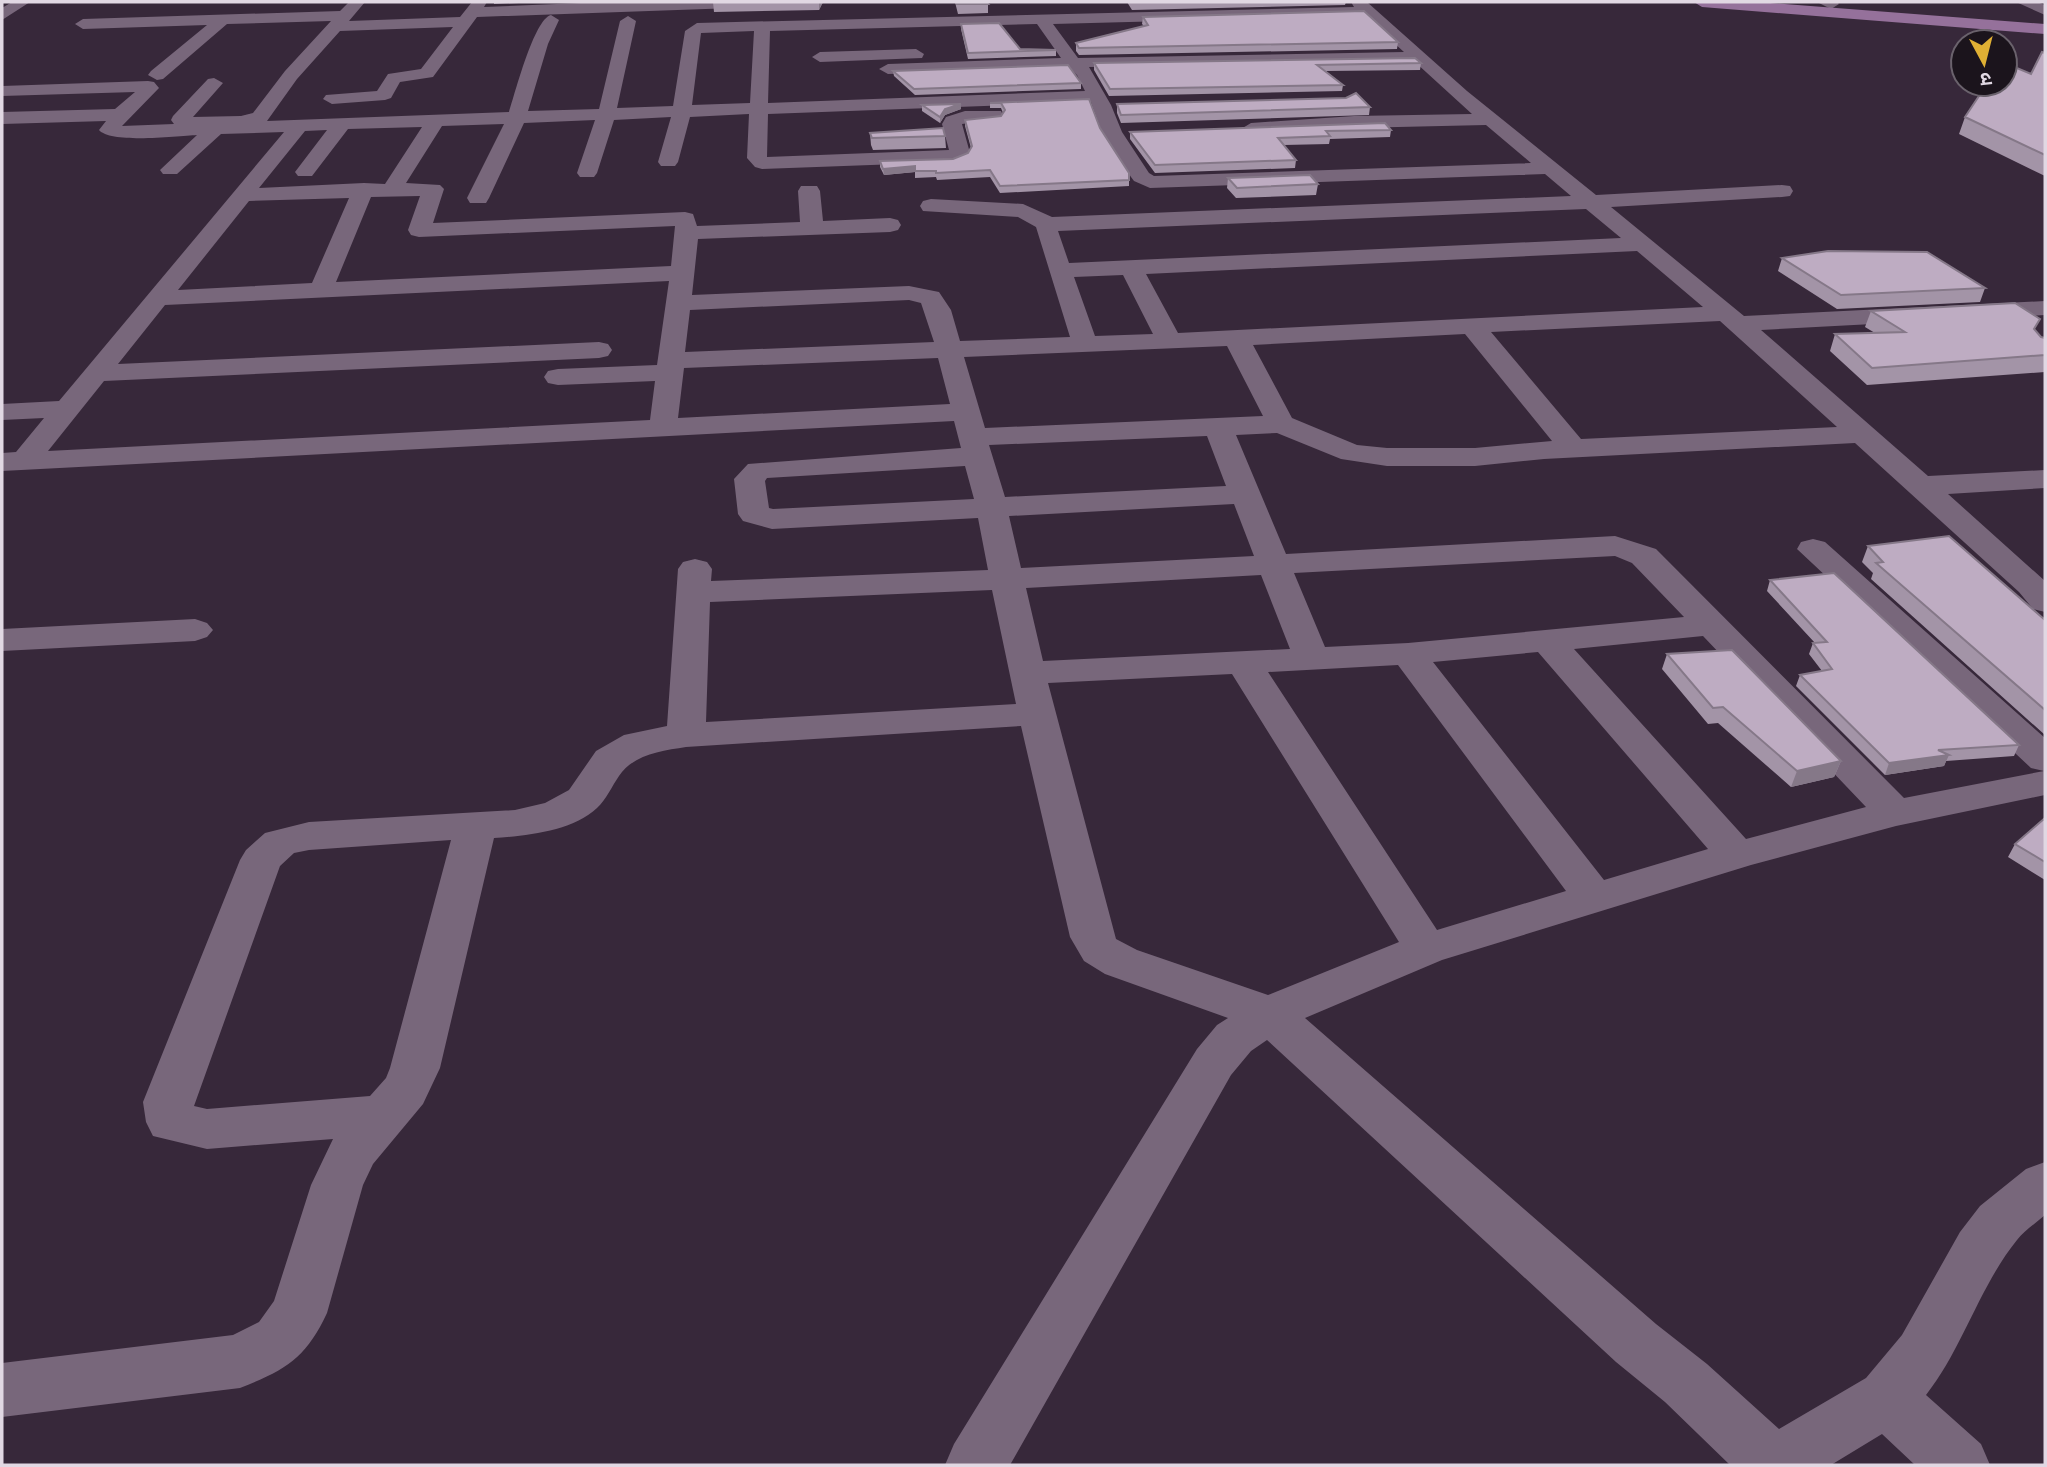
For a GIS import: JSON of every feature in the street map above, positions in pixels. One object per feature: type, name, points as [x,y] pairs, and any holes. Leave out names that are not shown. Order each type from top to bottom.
[{"type":"main road","points":[[1702,2],[2045,29]]},
{"type":"main road","points":[[1797,2],[2045,21]]},
{"type":"street","points":[[214,83],[180,120],[183,123],[254,120],[260,117],[291,75],[357,2]]},
{"type":"street","points":[[887,2],[886,62],[896,103]]},
{"type":"street","points":[[2024,2],[2045,10]]},
{"type":"street","points":[[83,24],[223,20],[339,21],[611,5],[748,3]]},
{"type":"street","points":[[668,162],[682,110],[694,29],[1042,20],[1137,28],[1210,15],[1293,13],[1363,6],[1461,96],[1552,168],[1732,319],[2031,585],[2045,601]]},
{"type":"street","points":[[66,36],[103,9]]},
{"type":"street","points":[[246,102],[385,94],[394,78],[427,73],[473,12]]},
{"type":"street","points":[[1293,13],[1338,59]]},
{"type":"street","points":[[1210,15],[1249,61]]},
{"type":"street","points":[[157,75],[223,20]]},
{"type":"street","points":[[478,198],[517,117],[551,20]]},
{"type":"street","points":[[1042,20],[1073,63],[1084,72],[1105,104],[1112,132],[1141,177],[1150,182],[1552,168]]},
{"type":"street","points":[[587,173],[607,113],[628,21]]},
{"type":"street","points":[[886,62],[926,54],[940,45],[933,22]]},
{"type":"street","points":[[819,25],[820,63],[886,62],[953,68],[1073,63],[1419,57]]},
{"type":"street","points":[[762,26],[761,108],[757,158],[762,163],[953,156],[960,153],[952,124],[957,118],[1105,104]]},
{"type":"street","points":[[1137,28],[1160,61]]},
{"type":"street","points":[[1013,65],[1032,98]]},
{"type":"street","points":[[953,68],[963,101]]},
{"type":"street","points":[[2,90],[148,86],[150,88],[120,115],[109,130],[761,108],[822,100],[896,103],[1032,98],[1105,104]]},
{"type":"street","points":[[1434,96],[1461,96]]},
{"type":"street","points":[[195,104],[220,103]]},
{"type":"street","points":[[2,118],[120,115]]},
{"type":"street","points":[[1228,129],[1345,122],[1491,119]]},
{"type":"street","points":[[393,188],[436,120]]},
{"type":"street","points":[[305,172],[343,123]]},
{"type":"street","points":[[13,461],[66,409],[300,125]]},
{"type":"street","points":[[170,170],[218,128]]},
{"type":"street","points":[[1112,132],[1138,132]]},
{"type":"street","points":[[242,195],[393,188],[433,189],[397,287]]},
{"type":"street","points":[[321,290],[364,189]]},
{"type":"street","points":[[809,191],[812,228]]},
{"type":"street","points":[[931,206],[1023,211],[1049,225],[1065,222],[1591,202],[1782,191]]},
{"type":"street","points":[[419,229],[678,217],[687,221],[663,426]]},
{"type":"street","points":[[687,233],[890,225]]},
{"type":"street","points":[[1049,225],[1046,228],[1047,233],[1085,345]]},
{"type":"street","points":[[1059,271],[1640,244]]},
{"type":"street","points":[[1131,268],[1170,341]]},
{"type":"street","points":[[158,298],[397,287],[922,293],[934,301],[950,350],[992,508],[1037,714],[1092,936],[1100,950],[1121,962],[1269,1014],[1636,1343],[1686,1383],[1774,1465],[1887,1398],[1923,1354],[1979,1249],[1999,1222],[2045,1184]]},
{"type":"street","points":[[438,306],[680,290]]},
{"type":"street","points":[[428,383],[950,350],[1472,326],[2045,309]]},
{"type":"street","points":[[1472,326],[1573,448]]},
{"type":"street","points":[[1236,338],[1281,424]]},
{"type":"street","points":[[94,373],[599,351]]},
{"type":"street","points":[[2,412],[66,409]]},
{"type":"street","points":[[13,461],[663,426],[973,435],[1281,424],[1335,447],[1367,456],[1475,457],[1573,448],[1862,434]]},
{"type":"street","points":[[1218,427],[1312,659]]},
{"type":"street","points":[[973,435],[759,470],[749,479],[751,507],[754,514],[772,519],[1245,494]]},
{"type":"street","points":[[1921,486],[2045,479]]},
{"type":"street","points":[[686,735],[694,580],[1009,579],[1615,546],[1644,556],[1895,813]]},
{"type":"street","points":[[1813,549],[2045,759]]},
{"type":"street","points":[[1027,673],[1408,654],[1711,625]]},
{"type":"street","points":[[2,640],[195,630]]},
{"type":"street","points":[[1548,642],[1737,855]]},
{"type":"street","points":[[1408,654],[1594,898]]},
{"type":"street","points":[[1244,663],[1426,949]]},
{"type":"street","points":[[383,1115],[207,1129],[172,1122],[168,1102],[261,860],[279,843],[309,836],[515,823],[557,814],[583,799],[610,760],[638,743],[686,735],[1037,714]]},
{"type":"street","points":[[976,1465],[1214,1062],[1234,1038],[1269,1014],[1426,949],[1737,855],[1895,813],[2045,783]]},
{"type":"street","points":[[2,1390],[240,1361],[279,1340],[299,1313],[337,1185],[352,1152],[405,1090],[415,1068],[476,826]]},
{"type":"street","points":[[1887,1398],[1959,1465]]},
{"type":"building","points":[[986,2],[988,4],[957,4]]},
{"type":"building","points":[[1364,11],[1398,42],[1079,48],[1076,43],[1148,25],[1143,17]]},
{"type":"building","points":[[999,23],[1020,49],[1056,50],[968,53],[961,24]]},
{"type":"building","points":[[2042,52],[2045,53],[2045,155],[1965,117],[1978,98],[2019,98],[2019,69],[2031,74]]},
{"type":"building","points":[[1415,58],[1421,63],[1317,65],[1343,85],[1110,89],[1094,63]]},
{"type":"building","points":[[1068,65],[1081,83],[914,89],[893,71]]},
{"type":"building","points":[[1356,93],[1370,107],[1121,115],[1117,104],[1346,98]]},
{"type":"building","points":[[1089,99],[1100,128],[1129,173],[1129,180],[1000,186],[990,170],[936,173],[915,171],[915,166],[883,169],[880,161],[953,159],[968,153],[972,146],[965,120],[1001,116],[1005,110],[1001,103],[990,103]]},
{"type":"building","points":[[961,104],[945,109],[940,117],[922,105]]},
{"type":"building","points":[[1385,123],[1391,130],[1326,131],[1330,136],[1278,138],[1296,160],[1155,165],[1130,132]]},
{"type":"building","points":[[943,128],[945,136],[872,138],[870,133]]},
{"type":"building","points":[[1310,175],[1318,184],[1237,188],[1228,178]]},
{"type":"building","points":[[1828,251],[1927,252],[1985,288],[1841,295],[1782,258]]},
{"type":"building","points":[[2015,303],[2040,319],[2034,329],[2045,338],[2045,355],[1872,368],[1835,334],[1905,332],[1871,311]]},
{"type":"building","points":[[1949,536],[2045,620],[2045,710],[1876,563],[1883,562],[1868,546]]},
{"type":"building","points":[[1834,573],[2019,745],[1938,750],[1949,755],[1889,763],[1800,675],[1832,669],[1813,643],[1827,642],[1770,580]]},
{"type":"building","points":[[1732,650],[1841,761],[1797,771],[1723,707],[1713,708],[1667,654]]},
{"type":"building","points":[[2045,818],[2045,862],[2015,844]]}]
